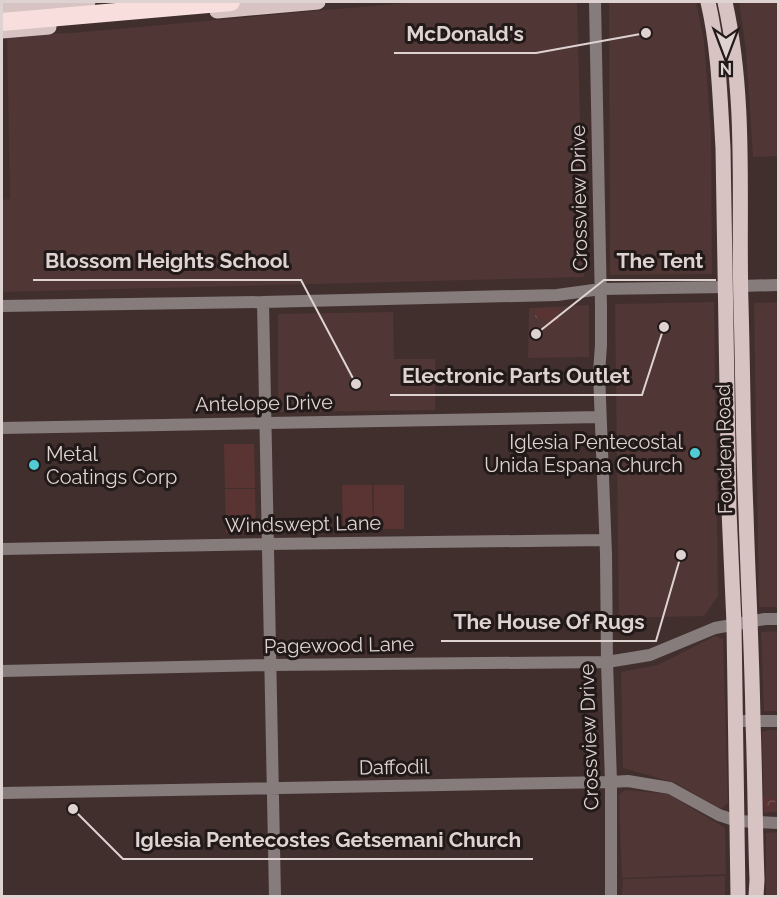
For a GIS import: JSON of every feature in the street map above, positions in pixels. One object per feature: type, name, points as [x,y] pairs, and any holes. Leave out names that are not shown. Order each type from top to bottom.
[{"type":"highway","points":[[2,22],[231,2]]},
{"type":"main road","points":[[2,10],[88,2]]},
{"type":"main road","points":[[2,31],[318,2]]},
{"type":"main road","points":[[708,2],[720,88],[724,226],[733,252],[733,286]]},
{"type":"main road","name":"Fondren Road","points":[[724,2],[729,22],[738,94],[741,148],[727,404],[734,624],[738,897]]},
{"type":"main road","points":[[715,45],[732,44]]},
{"type":"main road","points":[[723,147],[741,148]]},
{"type":"main road","name":"Fondren Road","points":[[733,286],[743,358],[756,897]]},
{"type":"main road","points":[[727,404],[743,404]]},
{"type":"main road","points":[[729,510],[746,511]]},
{"type":"street","name":"Crossview Drive","points":[[595,2],[601,288],[599,373],[607,597],[606,662],[611,782],[611,897]]},
{"type":"street","points":[[2,306],[557,295],[601,288],[778,285]]},
{"type":"street","points":[[263,302],[275,897]]},
{"type":"street","name":"Antelope Drive","points":[[2,428],[600,417]]},
{"type":"street","name":"Windswept Lane","points":[[2,549],[605,540]]},
{"type":"street","name":"Pagewood Lane","points":[[2,671],[606,662],[650,655],[715,628],[750,621],[778,619]]},
{"type":"street","points":[[735,721],[778,721]]},
{"type":"street","name":"Daffodil","points":[[2,793],[627,781],[670,788],[719,815],[736,821],[778,823]]},
{"type":"shaded area","points":[[416,2],[577,2],[584,277],[2,292],[2,200],[10,199],[7,35],[72,33]]},
{"type":"shaded area","points":[[609,2],[696,2],[704,41],[711,132],[712,274],[610,275]]},
{"type":"shaded area","points":[[739,2],[778,2],[778,156],[753,157],[746,50]]},
{"type":"shaded area","points":[[714,302],[718,596],[704,616],[619,618],[615,304]]},
{"type":"shaded area","points":[[778,302],[778,607],[759,607],[754,303]]},
{"type":"shaded area","points":[[589,305],[589,357],[528,358],[529,308]]},
{"type":"shaded area","points":[[393,312],[394,359],[435,359],[435,410],[278,412],[278,314]]},
{"type":"shaded area","points":[[778,631],[778,711],[764,711],[761,632]]},
{"type":"shaded area","points":[[715,636],[723,639],[728,803],[721,809],[676,783],[623,768],[621,672],[658,665]]},
{"type":"shaded area","points":[[778,730],[778,812],[764,813],[762,732]]},
{"type":"shaded area","points":[[625,790],[668,794],[725,828],[726,874],[622,878],[619,795]]},
{"type":"shaded area","points":[[778,832],[778,896],[766,896],[766,833]]},
{"type":"shaded area","points":[[725,876],[725,896],[622,896],[623,879]]},
{"type":"green space","points":[[535,309],[558,309],[559,323],[547,323],[546,318],[535,318]]},
{"type":"green space","points":[[224,444],[254,444],[255,488],[225,488]]},
{"type":"green space","points":[[342,485],[372,485],[373,529],[343,529]]},
{"type":"green space","points":[[374,485],[404,485],[404,529],[374,529]]},
{"type":"green space","points":[[225,489],[255,489],[256,533],[226,533]]},
{"type":"green space","points":[[763,798],[775,798],[776,810],[764,810]]},
{"type":"place","name":"McDonald's","points":[[646,33]]},
{"type":"place","name":"Electronic Parts Outlet","points":[[664,327]]},
{"type":"place","name":"The Tent","points":[[536,334]]},
{"type":"place","name":"Blossom Heights School","points":[[356,384]]},
{"type":"place","name":"Iglesia Pentecostal Unida Espana Church","points":[[695,453]]},
{"type":"place","name":"Metal Coatings Corp","points":[[34,465]]},
{"type":"place","name":"The House Of Rugs","points":[[681,555]]},
{"type":"place","name":"Iglesia Pentecostes Getsemani Church","points":[[73,809]]}]
